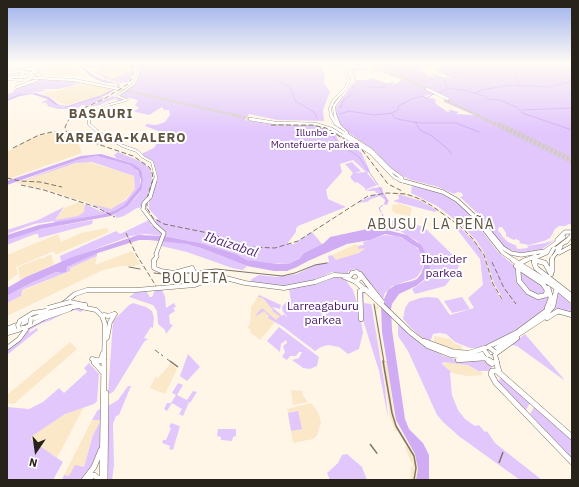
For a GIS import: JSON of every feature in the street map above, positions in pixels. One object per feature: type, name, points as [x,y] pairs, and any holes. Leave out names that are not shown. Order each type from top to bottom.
[{"type":"highway","points":[[111,87],[118,88]]},
{"type":"highway","points":[[347,87],[331,104],[331,118],[337,128],[347,138],[371,153],[386,170],[411,184],[438,190],[453,197],[469,211],[500,245],[509,252],[524,255],[540,252],[566,239]]},
{"type":"highway","points":[[349,87],[334,109],[334,116],[342,129],[378,156],[391,170],[402,178],[439,188],[459,198],[471,209],[500,248],[554,283],[572,300]]},
{"type":"highway","points":[[428,90],[447,99]]},
{"type":"highway","points":[[364,145],[333,126],[315,122],[283,122],[250,119],[326,126],[371,153]]},
{"type":"highway","points":[[483,226],[490,241],[499,251],[520,269],[543,284],[547,290],[546,295],[540,297],[533,295],[526,290],[520,283],[517,274],[520,269]]},
{"type":"highway","points":[[483,226],[492,242],[506,256],[554,286],[572,300]]},
{"type":"highway","points":[[540,252],[550,246],[565,232],[570,233],[552,258],[552,275]]},
{"type":"highway","points":[[552,275],[550,255],[566,239]]},
{"type":"highway","points":[[552,275],[555,257],[562,251],[572,246]]},
{"type":"highway","points":[[522,263],[556,248]]},
{"type":"highway","points":[[554,280],[536,269],[531,262],[533,259],[556,248]]},
{"type":"highway","points":[[552,275],[545,263],[538,261],[534,262],[536,268],[560,285],[572,300]]},
{"type":"highway","points":[[522,263],[560,285]]},
{"type":"highway","points":[[520,269],[542,282],[548,288],[551,298],[544,314]]},
{"type":"highway","points":[[360,274],[368,289]]},
{"type":"highway","points":[[356,282],[368,289],[430,348],[447,357],[464,360],[487,359],[492,363]]},
{"type":"highway","points":[[361,319],[360,291],[362,288],[368,289]]},
{"type":"highway","points":[[422,341],[447,354],[470,357],[479,356],[490,352],[544,314],[552,302],[555,290],[555,300],[552,308],[537,322]]},
{"type":"highway","points":[[7,330],[65,307],[85,305]]},
{"type":"highway","points":[[7,330],[56,312],[75,307]]},
{"type":"highway","points":[[422,341],[454,352],[469,353],[487,348],[558,311],[572,315]]},
{"type":"highway","points":[[476,360],[492,355],[514,341],[520,332]]},
{"type":"main road","points":[[130,87],[117,96],[127,100],[108,105],[96,111],[89,118],[89,124],[98,132],[123,146],[137,151],[153,163],[156,178],[152,193],[144,203],[143,209],[164,234],[153,266],[156,270],[174,273],[192,271],[204,278]]},
{"type":"main road","points":[[34,313],[55,308],[75,294],[87,290],[136,290],[192,285],[204,278],[216,277],[258,285],[288,288],[320,281],[333,275],[342,275],[356,282],[360,279],[360,274],[355,272],[350,278]]},
{"type":"main road","points":[[7,348],[19,336],[21,324],[34,313],[48,308],[70,302],[96,308],[104,315],[107,323],[104,373],[102,480]]},
{"type":"main road","points":[[21,324],[29,324],[75,307],[90,308],[101,314],[105,324],[106,338],[104,396]]},
{"type":"main road","points":[[7,348],[19,339],[35,314],[43,311]]},
{"type":"main road","points":[[104,315],[108,316],[115,314],[110,322],[101,359],[98,362],[92,359],[104,373]]},
{"type":"main road","points":[[21,324],[29,324]]},
{"type":"main road","points":[[487,348],[492,355],[497,375],[496,383],[572,462]]},
{"type":"main road","points":[[492,355],[493,370],[491,373],[497,375],[572,437]]},
{"type":"main road","points":[[102,480],[104,416]]},
{"type":"main road","points":[[84,480],[94,467],[102,447]]},
{"type":"main road","points":[[88,480],[94,475],[102,480]]},
{"type":"shaded area","points":[[69,87],[101,87],[114,89],[100,96],[66,105],[42,93]]},
{"type":"shaded area","points":[[119,87],[101,97],[67,107],[55,105],[47,99],[32,94],[20,96],[7,101],[7,99],[20,94],[36,93],[49,97],[59,105],[67,106],[102,95]]},
{"type":"shaded area","points":[[59,132],[78,142],[82,153],[11,178],[7,177],[7,152],[36,136]]},
{"type":"shaded area","points":[[101,154],[131,163],[142,172],[142,189],[128,206],[111,216],[41,229],[7,240],[7,235],[39,225],[104,214],[116,210],[124,205],[140,186],[141,180],[138,171],[130,165],[97,156],[81,159],[7,185],[7,181],[81,156]]},
{"type":"shaded area","points":[[86,161],[134,176],[135,190],[119,205],[111,209],[107,209],[41,188],[16,183],[66,166]]},
{"type":"shaded area","points":[[389,192],[404,193],[424,200],[472,236],[484,252],[494,283],[503,300],[492,283],[480,249],[467,233],[430,205],[412,197]]},
{"type":"shaded area","points":[[79,202],[102,212],[55,220],[64,208]]},
{"type":"shaded area","points":[[398,203],[412,208],[410,216],[395,213],[392,210],[392,206],[394,204],[397,205]]},
{"type":"shaded area","points":[[107,228],[109,232],[58,254],[55,254],[54,251],[16,267],[18,274],[7,282],[7,255],[58,234],[61,242],[81,233]]},
{"type":"shaded area","points":[[367,229],[391,231],[407,235],[421,245],[429,258],[430,270],[425,279],[416,286],[399,294],[392,304],[391,309],[392,330],[405,419],[409,429],[423,443],[429,455],[429,480],[416,480],[418,469],[415,454],[396,420],[382,332],[381,306],[388,290],[395,285],[417,279],[424,266],[423,258],[418,248],[401,237],[385,234],[370,240],[347,244],[287,271],[274,271],[247,266],[201,248],[186,244],[139,240],[98,253],[67,267],[66,272],[56,272],[7,296],[7,288],[26,277],[70,258],[138,235],[164,236],[200,243],[236,254],[247,260],[288,264],[299,259],[304,253],[324,243],[330,237]]},
{"type":"shaded area","points":[[356,244],[358,246],[364,244],[366,248],[359,253],[336,260],[332,255]]},
{"type":"shaded area","points":[[132,251],[140,264],[103,270],[7,316],[7,303],[21,296],[21,291],[70,271],[70,268],[97,256],[95,265]]},
{"type":"shaded area","points":[[51,254],[54,264],[20,280],[18,267],[41,258],[42,259]]},
{"type":"shaded area","points":[[259,295],[273,302],[271,306],[286,319],[282,326],[275,322],[260,340],[250,332],[251,330],[247,327],[250,324],[251,307]]},
{"type":"shaded area","points":[[373,304],[380,308],[376,310],[385,361],[387,361],[394,414],[398,427],[415,454],[418,469],[416,480],[410,480],[411,468],[409,466],[413,467],[413,463],[411,462],[405,447],[407,446],[397,431],[395,431],[390,417]]},
{"type":"shaded area","points":[[434,336],[450,339],[455,344],[461,345],[462,350],[446,348],[436,344],[434,341]]},
{"type":"shaded area","points":[[70,342],[77,349],[14,404],[7,403],[7,395]]},
{"type":"shaded area","points":[[444,362],[468,365],[477,371],[481,371],[483,375],[467,376],[452,373],[443,365]]},
{"type":"shaded area","points":[[171,363],[177,369],[165,394],[150,388],[155,377],[158,378]]},
{"type":"shaded area","points":[[291,390],[302,391],[308,402],[293,405]]},
{"type":"shaded area","points":[[311,403],[318,412],[321,422],[317,435],[313,439],[293,443],[287,409]]},
{"type":"shaded area","points":[[84,407],[57,458],[31,440],[32,435],[65,414]]},
{"type":"shaded area","points":[[92,420],[100,420],[100,422],[93,435],[84,467],[69,477],[64,475]]},
{"type":"green space","points":[[20,87],[69,87],[59,89],[43,89],[46,91],[22,94],[7,99],[7,94],[15,92],[13,91]]},
{"type":"green space","name":"Illunbe - Montefuerte parkea","points":[[131,87],[326,87],[330,92],[323,110],[324,121],[277,120],[249,114],[245,120],[275,125],[316,126],[326,129],[336,135],[338,140],[361,152],[370,171],[367,173],[377,185],[365,190],[365,188],[357,182],[355,183],[350,177],[353,173],[345,164],[352,162],[361,171],[355,173],[366,172],[353,160],[340,164],[342,172],[326,190],[328,199],[346,207],[298,226],[296,232],[287,244],[294,244],[312,232],[322,244],[304,253],[299,259],[288,264],[264,263],[247,260],[236,254],[200,243],[165,236],[152,220],[158,219],[149,209],[149,200],[153,192],[157,174],[153,161],[141,154],[154,148],[159,135],[158,131],[145,126],[147,124],[156,125],[165,122],[170,115],[169,110],[164,110],[162,107],[149,115],[136,112],[134,111],[139,108],[135,105],[138,101],[135,99],[126,98],[127,99],[119,102],[116,99],[100,105],[88,107],[113,96],[117,98],[121,97],[119,95]]},
{"type":"green space","points":[[350,87],[572,87],[572,225],[569,224],[559,226],[555,229],[550,238],[529,245],[519,243],[520,241],[506,236],[506,233],[502,227],[499,227],[498,230],[503,237],[508,242],[517,246],[516,247],[518,249],[528,248],[527,246],[554,240],[541,250],[522,253],[504,247],[479,215],[460,197],[463,196],[462,193],[458,192],[454,194],[438,187],[411,180],[400,175],[389,167],[375,151],[343,129],[338,123],[335,109]],"holes":[[[439,94],[446,97],[444,98],[444,102],[474,115],[456,114],[459,112],[451,110],[448,110],[450,112],[448,112],[436,104],[435,99],[422,96]]]},
{"type":"green space","points":[[101,97],[105,98],[85,107],[85,105],[81,105],[80,107],[73,109],[58,109],[47,106],[48,104],[45,105],[47,103],[41,103],[48,99],[55,105],[64,107]]},
{"type":"green space","points":[[118,152],[144,163],[151,171],[152,177],[151,188],[146,198],[147,209],[145,207],[137,208],[124,216],[117,218],[114,214],[128,206],[142,189],[143,179],[142,172],[131,163],[116,158],[114,155]]},
{"type":"green space","points":[[97,156],[130,165],[135,168],[140,175],[140,186],[124,205],[116,210],[104,214],[54,223],[54,221],[34,224],[7,234],[7,230],[38,220],[64,207],[55,220],[78,216],[84,212],[85,204],[102,212],[104,210],[91,204],[111,209],[126,200],[135,189],[134,176],[92,162],[76,163],[16,183],[81,159]]},
{"type":"green space","points":[[412,186],[446,195],[465,209],[498,252],[517,268],[540,282],[549,293],[549,301],[544,310],[515,331],[483,348],[470,348],[455,342],[446,334],[439,333],[433,334],[430,342],[421,337],[410,327],[403,319],[405,308],[409,302],[420,298],[438,298],[450,315],[474,308],[468,298],[483,285],[480,259],[459,232],[454,228],[457,225],[480,249],[492,283],[501,299],[503,299],[494,283],[484,252],[476,240],[459,223],[437,206],[411,193]]},
{"type":"green space","points":[[382,187],[383,192],[389,201],[387,205],[384,204],[385,200],[380,196],[367,202],[357,203],[381,193],[376,193],[375,191],[365,191]]},
{"type":"green space","points":[[398,194],[421,201],[437,210],[435,212],[393,201],[399,199]]},
{"type":"green space","name":"Ibaieder parkea","points":[[386,219],[418,225],[426,229],[456,258],[459,265],[457,271],[445,286],[415,294],[412,289],[424,281],[430,270],[428,256],[417,241],[400,231],[367,229],[383,222],[387,222]]},
{"type":"green space","points":[[93,220],[92,224],[39,238],[38,234],[35,234],[7,245],[7,240],[16,236],[41,229]]},
{"type":"green space","points":[[149,220],[151,225],[162,232],[163,236],[146,234],[130,236],[61,262],[60,256],[116,231],[120,234]]},
{"type":"green space","name":"Larreagaburu parkea","points":[[384,235],[398,236],[412,243],[420,251],[424,262],[422,270],[416,278],[392,286],[385,293],[383,299],[364,278],[361,272],[356,269],[349,271],[347,274],[332,272],[315,280],[283,287],[250,282],[252,281],[250,280],[259,275],[276,277],[297,274],[317,264],[329,262],[328,256],[332,255],[336,260],[359,253],[365,248],[359,249],[358,246],[364,245],[363,242]]},
{"type":"green space","points":[[163,241],[186,244],[201,248],[247,266],[243,270],[232,268],[187,252],[161,246]]},
{"type":"green space","points":[[97,253],[97,256],[70,268],[70,271],[22,290],[21,296],[7,303],[7,296],[56,272],[65,272],[67,267]]},
{"type":"green space","name":"Larreagaburu parkea","points":[[334,276],[344,278],[353,290],[359,309],[363,333],[359,349],[348,354],[339,347],[328,345],[315,351],[282,326],[268,318],[269,316],[264,311],[255,316],[262,308],[276,320],[280,316],[272,311],[273,310],[263,298],[258,297],[259,295],[281,305],[280,309],[272,307],[282,316],[284,314],[287,317],[283,312],[282,307],[287,301],[291,301],[289,289],[326,281]]},
{"type":"green space","points":[[538,278],[549,284],[562,295],[572,305],[572,315],[566,311],[549,315],[557,300],[557,291],[552,289],[552,296],[548,287]]},
{"type":"green space","points":[[364,289],[364,303],[371,304],[372,308],[385,387],[388,418],[379,371],[363,320],[361,291]]},
{"type":"green space","points":[[155,290],[162,290],[165,296],[166,308],[174,303],[176,307],[173,308],[175,311],[169,315],[170,324],[173,325],[166,334],[165,330],[158,324],[157,311],[153,305],[129,297],[136,292],[146,291],[150,297],[152,297]]},
{"type":"green space","points":[[462,297],[470,309],[452,313],[444,301]]},
{"type":"green space","points":[[133,303],[146,307],[152,311],[154,318],[153,328],[151,327],[144,338],[148,339],[144,342],[114,391],[108,395],[113,321]]},
{"type":"green space","points":[[86,308],[81,312],[75,310],[69,311],[30,330],[29,333],[37,328],[38,330],[7,355],[7,350],[34,324],[72,309]]},
{"type":"green space","points":[[398,324],[421,344],[444,356],[458,360],[486,359],[492,365],[489,371],[478,371],[468,365],[444,362],[442,364],[451,372],[452,395],[458,410],[465,419],[475,426],[479,425],[485,432],[487,431],[495,443],[542,480],[520,480],[460,437],[443,422],[437,415],[408,351],[398,336]]},
{"type":"green space","points":[[279,327],[319,357],[317,366],[310,369],[303,368],[292,360],[299,358],[302,352],[299,352],[296,356],[290,356],[287,360],[282,357],[285,352],[283,346],[287,343],[286,340],[281,344],[280,352],[267,341]]},
{"type":"green space","points":[[525,334],[564,380],[517,346],[511,345]]},
{"type":"green space","points":[[188,354],[200,367],[187,381],[180,376]]},
{"type":"green space","points":[[89,363],[99,374],[97,401],[94,404],[65,414],[32,436],[31,440],[63,462],[53,480],[7,479],[7,407],[29,409],[43,402],[59,388],[64,393],[87,372],[84,368]]},
{"type":"green space","points":[[501,378],[530,403],[526,410],[499,383],[498,381]]},
{"type":"green space","points":[[178,383],[183,385],[177,395],[187,400],[193,391],[197,392],[190,403],[189,402],[183,416],[179,414],[182,409],[172,403],[167,411],[164,409],[167,403],[171,403],[176,395],[172,393]]},
{"type":"green space","points":[[128,386],[131,386],[119,415],[116,416],[113,424],[114,465],[112,480],[107,480],[108,406],[118,400]]},
{"type":"green space","points":[[534,407],[572,440],[572,458],[530,414]]},
{"type":"green space","points":[[101,408],[100,447],[97,460],[82,480],[62,480],[64,475],[69,476],[75,465],[84,467],[93,435],[100,422],[99,420],[92,420],[97,411]]},
{"type":"green space","points":[[298,411],[302,429],[291,431],[288,413]]},
{"type":"green space","points":[[171,423],[180,426],[173,450],[169,449],[170,446],[162,443],[163,440],[166,440],[171,428],[169,427]]},
{"type":"green space","points":[[218,429],[236,429],[236,436],[233,437],[232,441],[221,440],[221,437],[217,436]]},
{"type":"green space","points":[[347,454],[362,467],[367,480],[330,480],[327,473],[338,463],[342,455]]},
{"type":"waterway","points":[[289,87],[295,101],[314,112],[317,118]]},
{"type":"waterway","points":[[369,87],[385,87]]},
{"type":"waterway","points":[[447,87],[485,96],[488,99],[500,100],[516,107],[522,113],[572,130]]},
{"type":"waterway","points":[[475,93],[481,90],[500,87]]},
{"type":"waterway","points":[[544,87],[550,87]]},
{"type":"waterway","points":[[439,93],[447,89]]},
{"type":"waterway","points":[[340,108],[344,100],[353,93]]},
{"type":"waterway","points":[[391,113],[399,109],[398,106],[412,99],[422,96],[427,98],[435,93]]},
{"type":"waterway","points":[[521,110],[572,108]]},
{"type":"waterway","points":[[340,114],[349,111],[374,115],[391,113]]},
{"type":"waterway","points":[[391,113],[395,118],[415,122]]},
{"type":"waterway","points":[[415,122],[456,123],[479,132]]},
{"type":"waterway","points":[[415,122],[420,130],[432,136],[449,150],[451,154]]},
{"type":"waterway","points":[[317,126],[332,135],[339,144],[359,157],[378,185]]},
{"type":"waterway","points":[[379,187],[387,201],[385,204]]},
{"type":"waterway","points":[[381,212],[379,208],[383,205]]},
{"type":"waterway","points":[[382,214],[391,232]]},
{"type":"tunnel","points":[[422,87],[427,89]]},
{"type":"tunnel","points":[[119,89],[239,116]]},
{"type":"tunnel","points":[[445,100],[479,116]]},
{"type":"tunnel","points":[[234,115],[250,119]]},
{"type":"tunnel","points":[[477,115],[572,162]]},
{"type":"tunnel","points":[[498,123],[572,159]]},
{"type":"tram line","points":[[197,271],[216,269],[282,276],[295,273],[315,265],[327,263]]},
{"type":"tram line","points":[[129,267],[140,269]]},
{"type":"tram line","points":[[154,273],[172,275],[189,273]]},
{"type":"tram line","points":[[374,304],[384,362]]},
{"type":"tram line","points":[[383,361],[392,413],[396,426],[414,456],[416,468],[414,480]]},
{"type":"railway","points":[[84,108],[104,99],[124,87]]},
{"type":"railway","points":[[70,117],[65,127],[66,131],[71,135],[133,156],[149,167],[152,172],[153,179],[147,198],[147,208],[153,218],[164,224],[208,233],[251,247],[275,248],[298,241],[368,196],[387,193],[406,194],[420,199],[432,206],[460,226],[472,238],[484,255],[493,284],[502,299]]},
{"type":"railway","points":[[271,125],[313,125],[326,128],[363,151],[388,184],[402,191]]},
{"type":"railway","points":[[13,148],[39,135],[52,132],[65,132]]},
{"type":"railway","points":[[7,178],[20,181],[40,182],[62,187]]},
{"type":"railway","points":[[21,185],[44,190],[96,207],[115,217]]},
{"type":"railway","points":[[126,233],[136,254],[156,286]]},
{"type":"railway","points":[[492,262],[504,288],[516,304]]},
{"type":"railway","points":[[155,350],[163,356]]},
{"type":"railway","points":[[167,359],[171,362]]},
{"type":"railway","points":[[170,361],[178,367]]},
{"type":"railway","points":[[370,444],[379,456]]},
{"type":"railway","points":[[499,463],[503,452]]},
{"type":"district","name":"BASAURI","points":[[101,114]]},
{"type":"district","name":"KAREAGA-KALERO","points":[[121,138]]},
{"type":"district","name":"ABUSU / LA PEÑA","points":[[431,225]]},
{"type":"district","name":"BOLUETA","points":[[195,279]]},
{"type":"water label","name":"Ibaizabal","points":[[231,245]]}]
